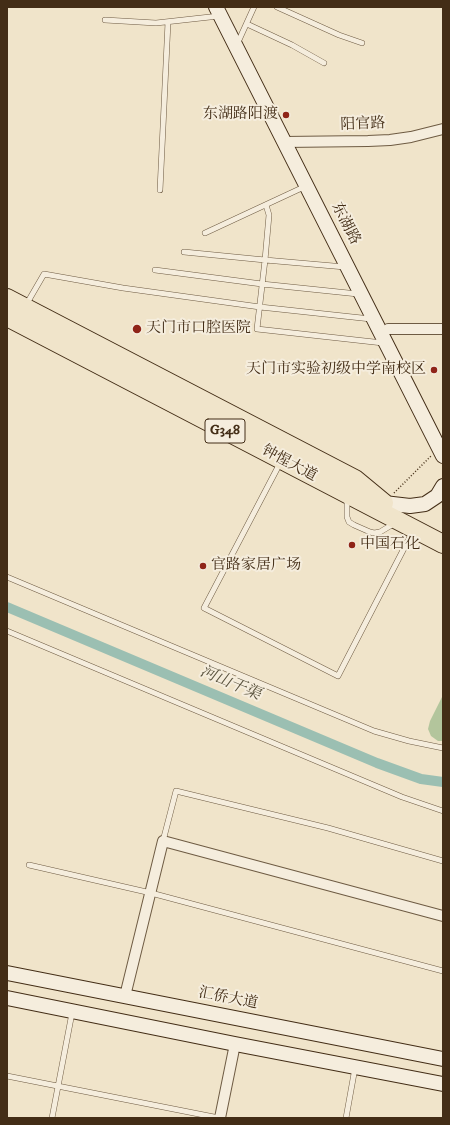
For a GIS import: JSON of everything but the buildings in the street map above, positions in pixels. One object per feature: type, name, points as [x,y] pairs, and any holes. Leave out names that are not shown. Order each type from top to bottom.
[{"type":"highway","points":[[7,298],[211,408]]},
{"type":"highway","name":"钟惺大道","points":[[7,306],[211,408],[384,502],[442,541]]},
{"type":"highway","name":"钟惺大道","points":[[7,317],[398,521],[442,541]]},
{"type":"highway","points":[[7,326],[319,488],[347,494]]},
{"type":"main road","name":"东湖路","points":[[219,10],[239,40],[287,141],[306,186],[361,295],[374,319],[387,336]]},
{"type":"main road","name":"东湖路","points":[[219,10],[387,336],[441,445]]},
{"type":"main road","points":[[384,502],[418,506],[432,500],[437,496],[443,486]]},
{"type":"main road","name":"汇侨大道","points":[[7,973],[443,1059]]},
{"type":"main road","points":[[7,998],[443,1084]]},
{"type":"street","name":"阳官路","points":[[287,141],[390,140],[411,137],[443,129]]},
{"type":"street","points":[[387,336],[443,329]]},
{"type":"street","points":[[125,996],[163,841],[443,916]]},
{"type":"street","points":[[220,1118],[235,1044]]},
{"type":"lane","points":[[239,40],[254,7]]},
{"type":"lane","points":[[277,7],[339,35],[362,43]]},
{"type":"lane","points":[[105,20],[156,23],[168,22],[219,10]]},
{"type":"lane","points":[[160,190],[168,22]]},
{"type":"lane","points":[[247,24],[292,45],[324,63]]},
{"type":"lane","points":[[205,233],[306,186]]},
{"type":"lane","points":[[266,205],[269,215],[257,329],[387,336]]},
{"type":"lane","points":[[184,252],[348,268]]},
{"type":"lane","points":[[155,270],[361,295]]},
{"type":"lane","points":[[25,307],[44,274],[123,288],[260,307],[374,319]]},
{"type":"lane","points":[[278,466],[204,608],[338,676],[414,529]]},
{"type":"lane","points":[[347,494],[347,517],[349,522],[354,525],[374,533],[380,532],[398,521]]},
{"type":"lane","points":[[7,577],[374,730],[409,741],[443,748]]},
{"type":"lane","points":[[7,631],[394,794],[443,812]]},
{"type":"lane","points":[[163,841],[176,791],[328,828],[443,861]]},
{"type":"lane","points":[[29,865],[151,893],[443,971]]},
{"type":"lane","points":[[52,1118],[73,1012]]},
{"type":"lane","points":[[346,1118],[356,1067]]},
{"type":"lane","points":[[7,1076],[220,1118]]},
{"type":"path","points":[[384,502],[441,445]]},
{"type":"green space","points":[[443,695],[443,741],[438,741],[431,736],[428,729],[430,721]]},
{"type":"waterway","name":"河山干渠","points":[[7,607],[377,763],[421,779],[443,782]]},
{"type":"place","name":"东湖路阳渡","points":[[286,115]]},
{"type":"place","name":"天门市口腔医院","points":[[137,329]]},
{"type":"place","name":"天门市实验初级中学南校区","points":[[434,370]]},
{"type":"place","name":"中国石化","points":[[352,545]]},
{"type":"place","name":"官路家居广场","points":[[203,566]]}]
